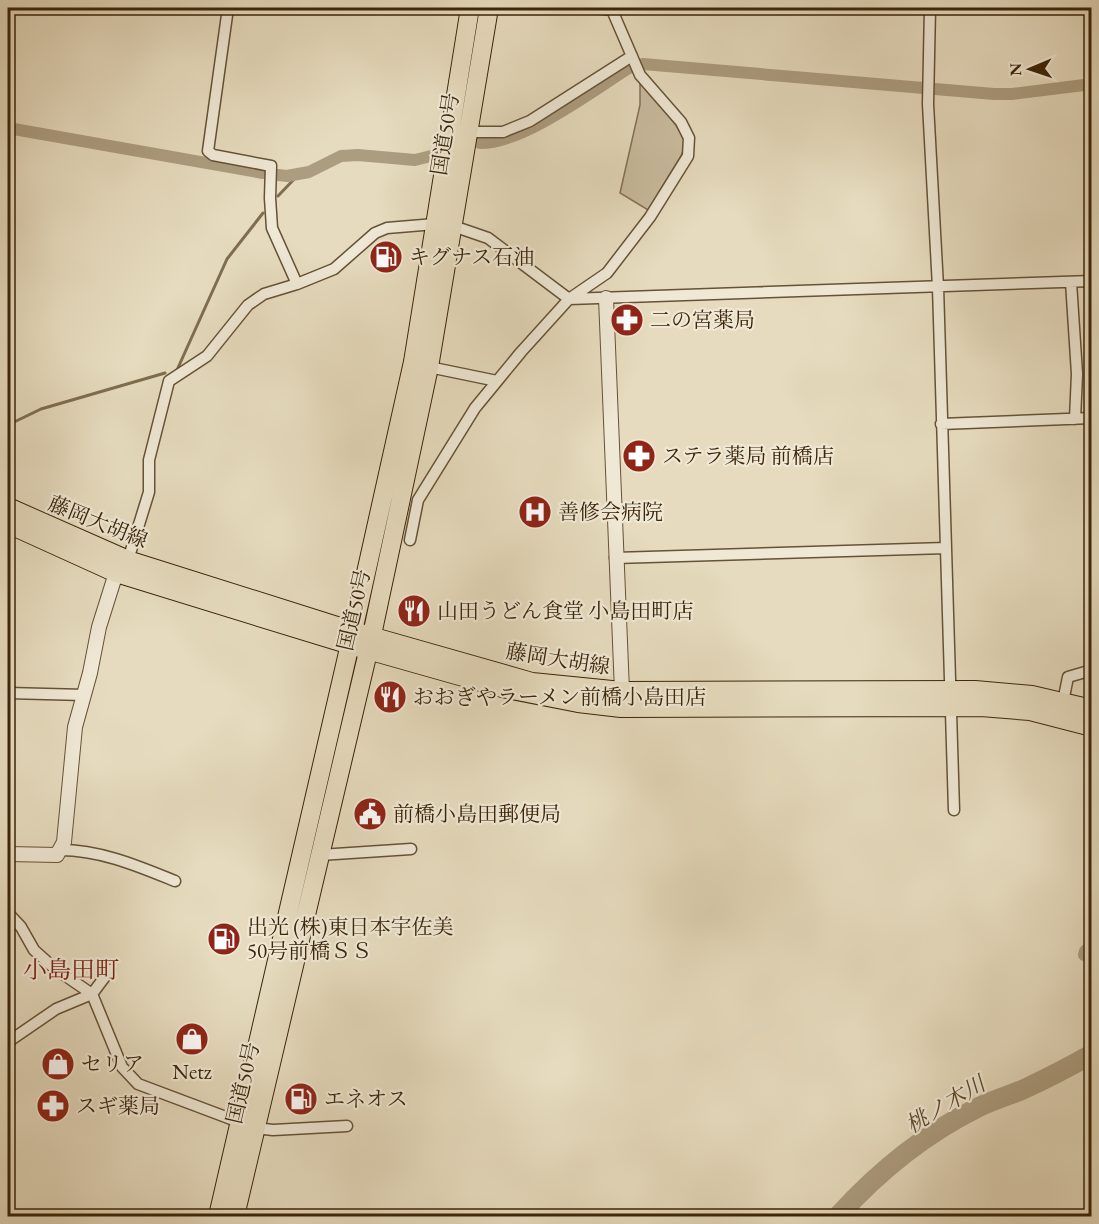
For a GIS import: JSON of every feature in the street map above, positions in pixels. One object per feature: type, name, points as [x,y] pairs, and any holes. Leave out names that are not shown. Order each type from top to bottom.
[{"type":"main road","name":"国道50号","points":[[218,1216],[247,1126],[320,855],[370,643],[429,367],[470,8]]},
{"type":"main road","name":"国道50号","points":[[235,1216],[247,1126],[413,362],[444,225],[469,132],[489,8]]},
{"type":"main road","name":"藤岡大胡線","points":[[8,507],[122,566]]},
{"type":"main road","name":"藤岡大胡線","points":[[8,524],[122,566],[352,638],[532,682],[622,691],[951,698],[1029,711],[1092,727]]},
{"type":"main road","name":"藤岡大胡線","points":[[370,643],[502,688],[578,703],[610,706],[951,698],[1007,692],[1092,709]]},
{"type":"street","points":[[228,8],[208,151],[213,155],[271,166],[272,228],[297,284]]},
{"type":"street","points":[[410,540],[418,500],[475,408],[569,299],[607,273],[650,217],[688,156],[689,138],[681,122],[640,75],[613,9],[595,8]]},
{"type":"street","points":[[930,8],[928,104],[938,287],[954,810]]},
{"type":"street","points":[[469,132],[503,132],[530,121],[632,56]]},
{"type":"street","points":[[8,854],[57,855],[64,842],[75,727],[90,673],[99,627],[149,492],[149,460],[169,381],[207,356],[248,305],[264,294],[334,269],[375,233],[387,228],[444,225],[488,238],[569,299],[1092,282]]},
{"type":"street","points":[[1071,282],[1077,374],[1075,419]]},
{"type":"street","points":[[606,298],[622,691]]},
{"type":"street","points":[[429,367],[497,381]]},
{"type":"street","points":[[941,424],[1092,418]]},
{"type":"street","points":[[615,558],[946,548]]},
{"type":"street","points":[[1063,702],[1068,677],[1092,670]]},
{"type":"street","points":[[8,693],[84,695]]},
{"type":"street","points":[[320,855],[411,849]]},
{"type":"street","points":[[60,850],[78,850],[126,861],[175,881]]},
{"type":"street","points":[[8,913],[21,927],[34,950],[54,968],[93,994],[122,1067],[138,1084],[247,1126],[273,1130],[347,1126]]},
{"type":"street","points":[[8,1042],[56,1009],[93,994],[110,970]]},
{"type":"shaded area","points":[[640,84],[646,85],[684,136],[681,156],[648,210],[620,193],[640,105]]},
{"type":"waterway","points":[[480,143],[497,141],[536,126],[629,68],[643,64],[994,94],[1012,94],[1092,84]]},
{"type":"waterway","points":[[8,128],[263,173]]},
{"type":"waterway","points":[[278,175],[287,176],[309,172],[341,156],[358,155],[415,160],[435,155]]},
{"type":"waterway","points":[[278,196],[299,174]]},
{"type":"waterway","points":[[177,370],[227,259],[263,213]]},
{"type":"waterway","points":[[8,425],[41,409],[165,373]]},
{"type":"waterway","points":[[1084,955],[1092,945]]},
{"type":"waterway","name":"桃ノ木川","points":[[838,1216],[886,1169],[940,1129],[979,1107],[1031,1086],[1092,1054]]},
{"type":"place","name":"キグナス石油","points":[[386,257]]},
{"type":"place","name":"二の宮薬局","points":[[627,320]]},
{"type":"place","name":"ステラ薬局 前橋店","points":[[639,456]]},
{"type":"place","name":"善修会病院","points":[[535,512]]},
{"type":"place","name":"山田うどん食堂 小島田町店","points":[[414,611]]},
{"type":"place","name":"おおぎやラーメン前橋小島田店","points":[[390,697]]},
{"type":"place","name":"前橋小島田郵便局","points":[[370,814]]},
{"type":"place","name":"出光 (株)東日本宇佐美 50号前橋ＳＳ","points":[[224,939]]},
{"type":"place","name":"Netz","points":[[192,1039]]},
{"type":"place","name":"セリア","points":[[58,1064]]},
{"type":"place","name":"エネオス","points":[[301,1099]]},
{"type":"place","name":"スギ薬局","points":[[53,1106]]},
{"type":"district","name":"小島田町","points":[[71,970]]}]
